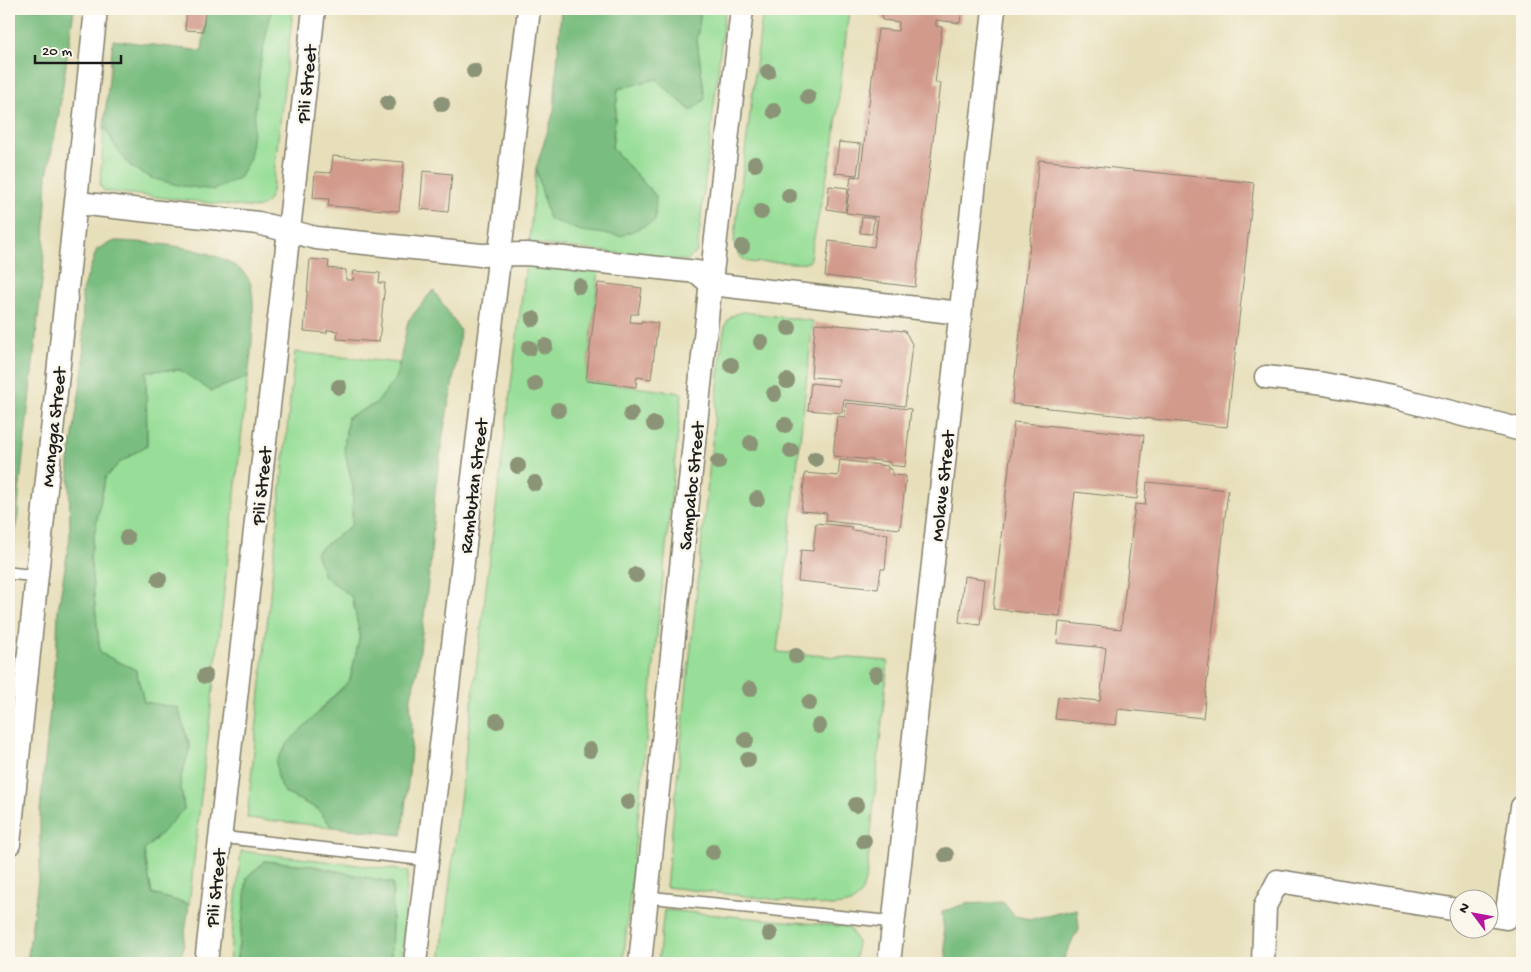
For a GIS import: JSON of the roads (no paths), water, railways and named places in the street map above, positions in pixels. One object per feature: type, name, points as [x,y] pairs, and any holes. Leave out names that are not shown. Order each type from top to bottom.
[{"type":"street","name":"Mangga Street","points":[[9,844],[36,576],[78,203],[96,9]]},
{"type":"street","name":"Pili Street","points":[[206,963],[314,9]]},
{"type":"street","name":"Rambutan Street","points":[[415,963],[529,9]]},
{"type":"street","name":"Sampaloc Street","points":[[640,963],[711,284],[742,9]]},
{"type":"street","name":"Molave Street","points":[[889,963],[994,9]]},
{"type":"street","points":[[78,203],[258,223],[316,238],[481,255],[527,254],[697,272],[711,284],[960,313]]},
{"type":"street","points":[[1266,377],[1324,384],[1392,397],[1522,430]]},
{"type":"street","points":[[1498,917],[1506,918],[1522,807]]},
{"type":"street","points":[[1262,963],[1265,906],[1278,881],[1448,908]]},
{"type":"lane","points":[[9,573],[36,576]]},
{"type":"lane","points":[[220,837],[427,860]]},
{"type":"lane","points":[[647,897],[894,922]]}]
